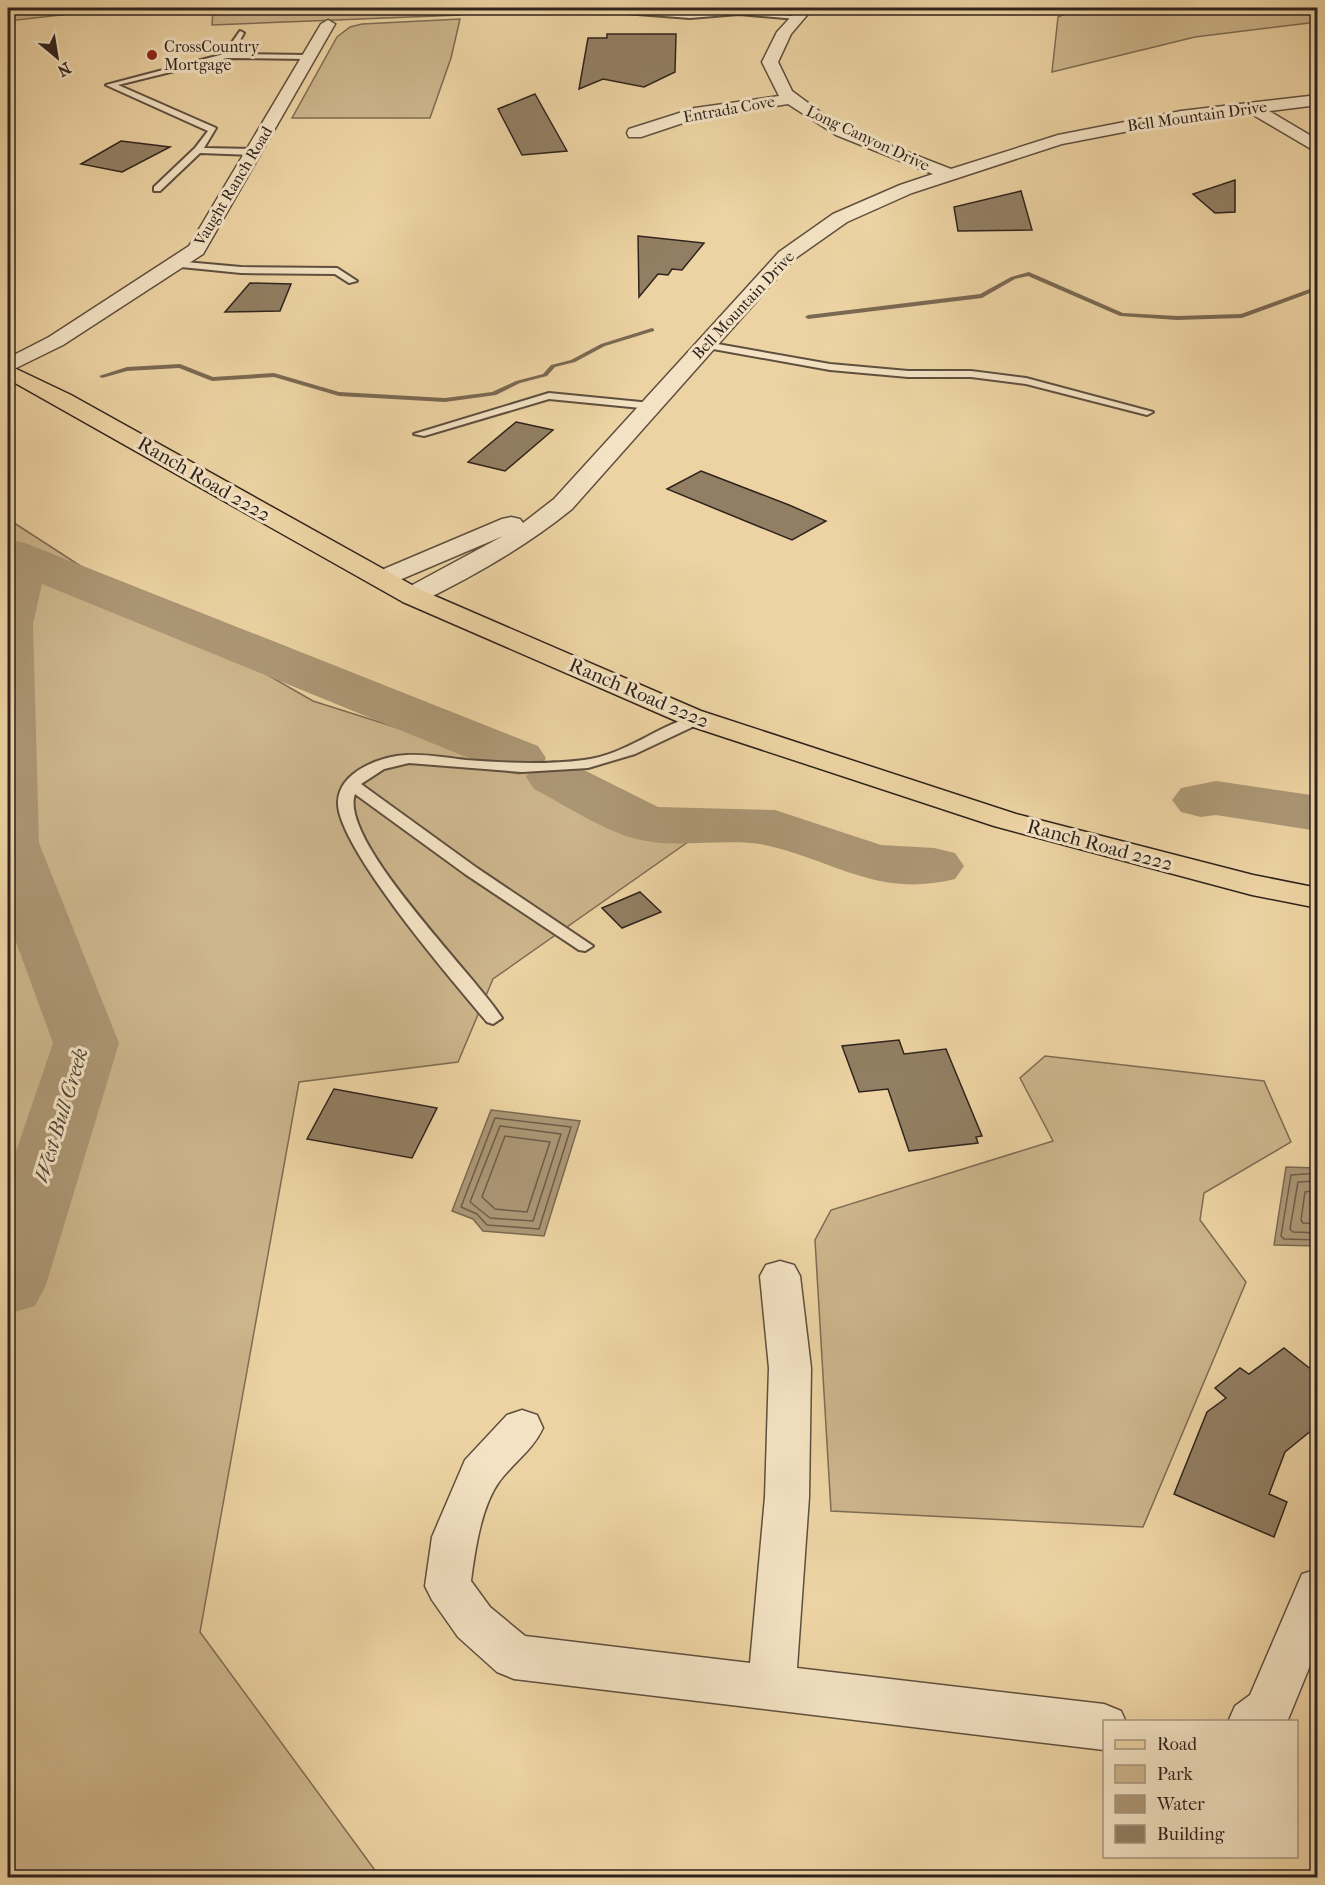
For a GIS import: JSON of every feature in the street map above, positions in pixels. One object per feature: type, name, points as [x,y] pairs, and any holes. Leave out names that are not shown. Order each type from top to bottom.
[{"type":"main road","name":"Ranch Road 2222","points":[[8,371],[412,596],[698,719],[832,765],[1005,820],[1252,885],[1317,898]]},
{"type":"street","name":"Long Canyon Drive","points":[[801,12],[774,48],[770,62],[777,81],[790,99],[817,117],[948,174]]},
{"type":"street","name":"Vaught Ranch Road","points":[[8,366],[56,341],[196,250],[328,24]]},
{"type":"street","name":"Entrada Cove","points":[[635,133],[695,113],[790,99]]},
{"type":"street","name":"Bell Mountain Drive","points":[[412,596],[468,569],[528,533],[563,504],[786,256],[817,232],[871,203],[948,174],[1031,147],[1085,134],[1181,116],[1317,100]]},
{"type":"street","points":[[1252,107],[1317,148]]},
{"type":"street","points":[[381,579],[563,504]]},
{"type":"street","points":[[772,1688],[787,1497],[789,1380],[780,1276]]},
{"type":"street","points":[[522,1428],[480,1473],[454,1536],[448,1586],[474,1622],[514,1657],[1103,1727]]},
{"type":"street","points":[[1255,1720],[1266,1712],[1317,1589]]},
{"type":"lane","points":[[617,8],[624,11],[669,10],[690,16],[740,12],[801,12]]},
{"type":"lane","points":[[227,56],[240,33]]},
{"type":"lane","points":[[157,189],[198,150],[213,130],[110,85],[227,56],[308,57]]},
{"type":"lane","points":[[198,150],[253,152]]},
{"type":"lane","points":[[174,264],[241,270],[337,271],[352,281]]},
{"type":"lane","points":[[706,345],[830,367],[908,374],[971,374],[1026,381],[1147,412]]},
{"type":"lane","points":[[420,434],[549,396],[651,406]]},
{"type":"lane","points":[[493,1018],[385,880],[351,829],[345,803],[352,785],[364,771],[389,762],[409,759],[537,766],[587,764],[617,756],[698,719]]},
{"type":"lane","points":[[352,785],[471,871],[585,946]]},
{"type":"green space","points":[[8,8],[123,8],[8,21]]},
{"type":"green space","points":[[213,8],[463,8],[461,15],[212,25]]},
{"type":"green space","points":[[1078,8],[1317,8],[1317,22],[1195,37],[1052,72],[1058,17]]},
{"type":"green space","points":[[460,19],[451,58],[430,118],[292,118],[337,37],[350,27],[362,24]]},
{"type":"green space","points":[[8,519],[96,576],[313,701],[505,762],[705,830],[493,979],[458,1062],[299,1082],[200,1632],[380,1877],[8,1877]]},
{"type":"green space","points":[[1045,1056],[1264,1081],[1291,1142],[1204,1193],[1200,1220],[1246,1282],[1143,1527],[831,1511],[815,1240],[831,1210],[1053,1141],[1020,1078]]},
{"type":"water","points":[[491,1110],[580,1121],[544,1236],[483,1231],[473,1219],[452,1211]]},
{"type":"water","points":[[1286,1167],[1317,1168],[1317,1246],[1274,1245]]},
{"type":"building","points":[[607,34],[676,34],[675,72],[644,87],[603,79],[579,89],[588,38],[607,38]]},
{"type":"building","points":[[535,94],[567,151],[522,155],[498,109]]},
{"type":"building","points":[[121,141],[170,147],[122,172],[81,164]]},
{"type":"building","points":[[1235,180],[1235,212],[1215,213],[1193,194]]},
{"type":"building","points":[[1021,191],[1032,230],[958,231],[954,207]]},
{"type":"building","points":[[638,236],[704,243],[682,270],[672,269],[668,275],[658,274],[639,297]]},
{"type":"building","points":[[250,283],[291,284],[280,311],[225,312]]},
{"type":"building","points":[[516,422],[553,430],[505,471],[468,462]]},
{"type":"building","points":[[701,471],[826,521],[792,540],[667,489]]},
{"type":"building","points":[[640,892],[661,912],[622,928],[602,908]]},
{"type":"building","points":[[899,1040],[904,1054],[946,1049],[982,1136],[976,1137],[978,1143],[909,1151],[888,1089],[859,1092],[842,1046]]},
{"type":"building","points":[[334,1089],[437,1108],[412,1158],[307,1139]]},
{"type":"building","points":[[1284,1348],[1317,1374],[1317,1426],[1285,1452],[1269,1494],[1287,1502],[1274,1537],[1174,1494],[1207,1412],[1226,1398],[1215,1388],[1240,1368],[1249,1374]]},
{"type":"waterway","points":[[808,317],[982,296],[1013,278],[1029,274],[1122,315],[1177,318],[1242,316],[1318,288]]},
{"type":"waterway","points":[[102,376],[127,369],[180,366],[212,379],[274,375],[339,394],[445,400],[494,394],[518,382],[545,375],[553,366],[573,361],[603,345],[652,330]]},
{"type":"waterway","points":[[8,553],[518,758]]},
{"type":"waterway","name":"West Bull Creek","points":[[8,560],[18,586],[8,624],[9,843],[86,1043],[8,1285]]},
{"type":"waterway","points":[[554,777],[647,824],[775,828],[875,863],[934,866]]},
{"type":"waterway","points":[[1201,800],[1216,798],[1318,814]]},
{"type":"place","name":"CrossCountry Mortgage","points":[[152,55]]}]
